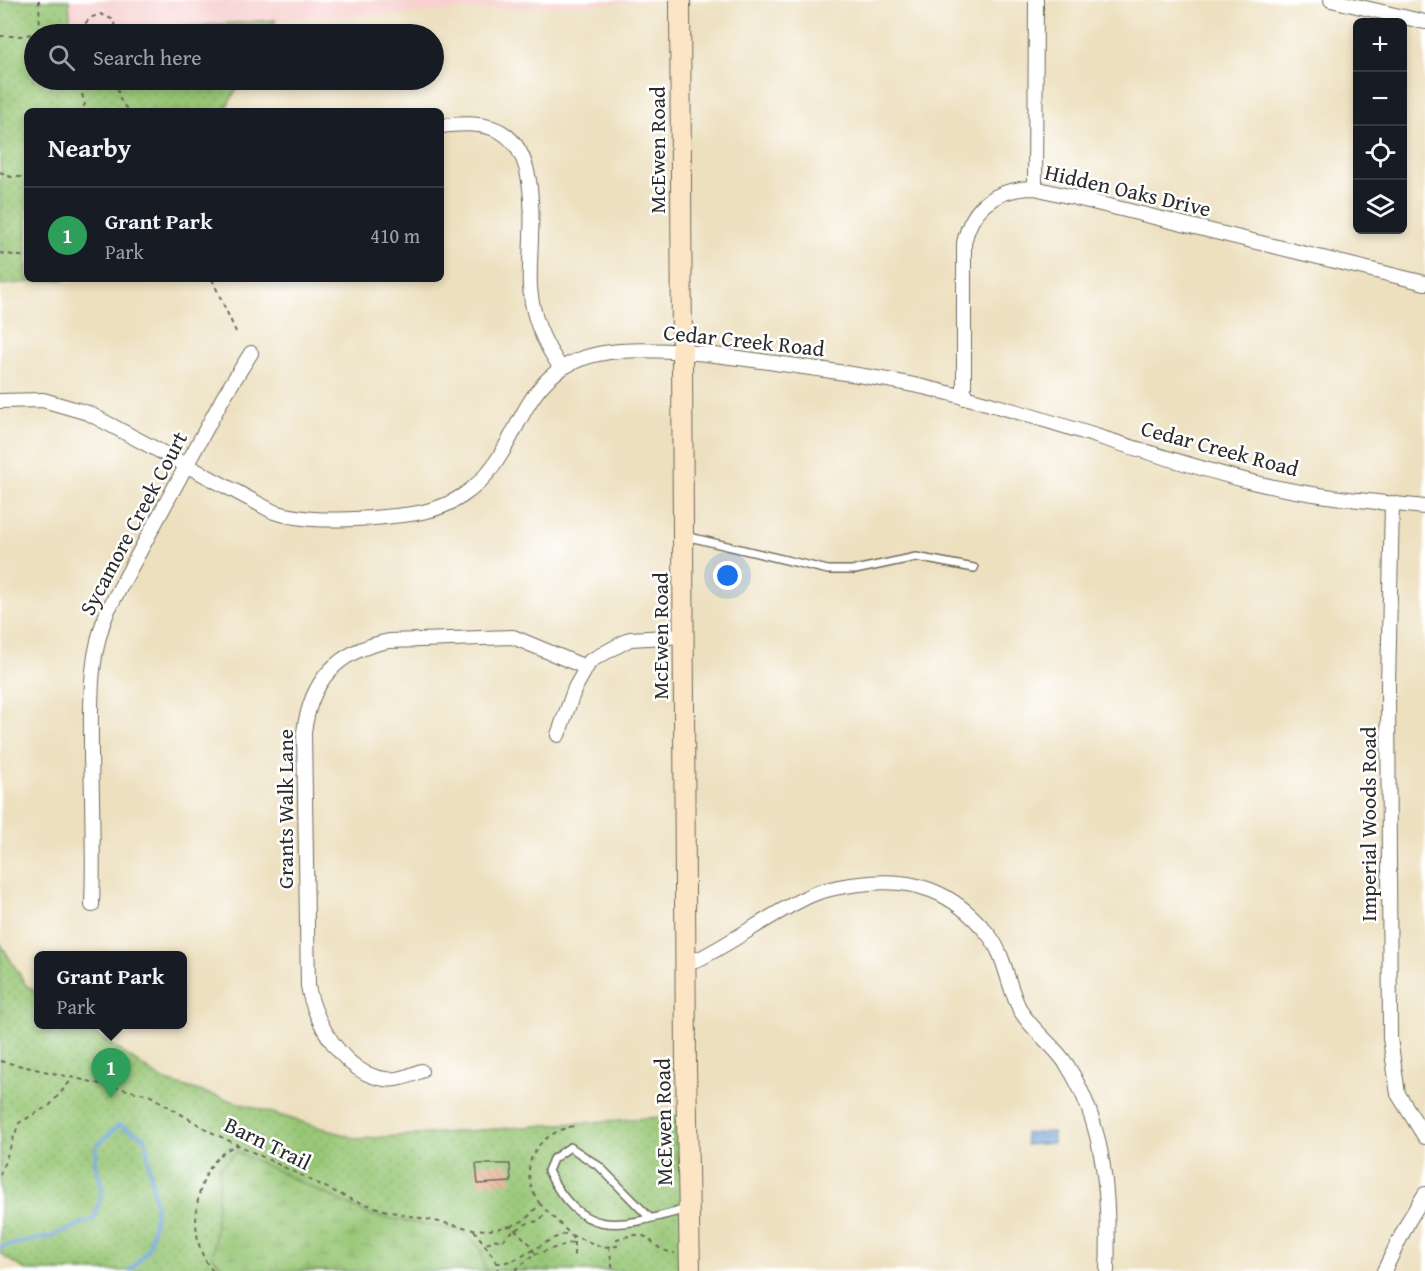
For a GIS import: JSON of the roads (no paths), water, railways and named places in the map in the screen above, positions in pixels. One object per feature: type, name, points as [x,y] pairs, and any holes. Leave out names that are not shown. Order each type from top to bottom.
[{"type":"street","name":"McEwen Road","points":[[680,0],[690,1271]]},
{"type":"street","points":[[1035,188],[1036,0]]},
{"type":"street","points":[[1331,0],[1425,22]]},
{"type":"street","points":[[444,126],[478,124],[489,127],[512,141],[525,161],[530,189],[532,307],[545,343],[561,368]]},
{"type":"street","name":"Hidden Oaks Drive","points":[[964,398],[964,243],[972,219],[988,200],[1003,192],[1035,188],[1425,283]]},
{"type":"street","name":"Sycamore Creek Court","points":[[93,905],[91,724],[92,666],[95,647],[108,610],[186,465],[251,352]]},
{"type":"street","name":"Cedar Creek Road","points":[[0,401],[44,400],[69,406],[133,437],[274,513],[315,521],[426,512],[452,501],[476,485],[500,454],[533,396],[561,368],[596,355],[615,352],[682,352],[865,375],[964,398],[1288,490],[1425,507]]},
{"type":"street","name":"Imperial Woods Road","points":[[1392,504],[1388,685],[1390,1038],[1398,1094],[1425,1137]]},
{"type":"street","points":[[558,735],[585,667],[630,639],[684,636]]},
{"type":"street","name":"Grants Walk Lane","points":[[421,1071],[402,1079],[382,1079],[364,1071],[333,1044],[316,1017],[311,1002],[308,986],[304,732],[313,695],[323,678],[344,658],[373,644],[389,642],[513,637],[585,667]]},
{"type":"street","points":[[686,963],[716,950],[809,896],[841,886],[880,881],[921,885],[947,897],[969,912],[990,936],[1004,963],[1021,1012],[1066,1063],[1085,1101],[1097,1140],[1108,1199],[1107,1271]]},
{"type":"street","points":[[1384,1271],[1409,1220],[1425,1194]]},
{"type":"lane","points":[[683,535],[835,571],[855,570],[916,557],[974,568]]},
{"type":"lane","points":[[650,1218],[600,1167],[570,1147],[553,1159],[548,1171],[558,1192],[584,1218],[612,1226],[650,1218],[689,1208]]},
{"type":"water","points":[[1053,1132],[1053,1143],[1026,1145],[1025,1133]]},
{"type":"waterway","points":[[0,1247],[52,1236],[94,1219],[103,1190],[95,1163],[97,1145],[119,1125],[145,1137],[156,1210],[149,1248],[130,1271]]},
{"type":"place","name":"Grant Park","points":[[111,1098]]}]
